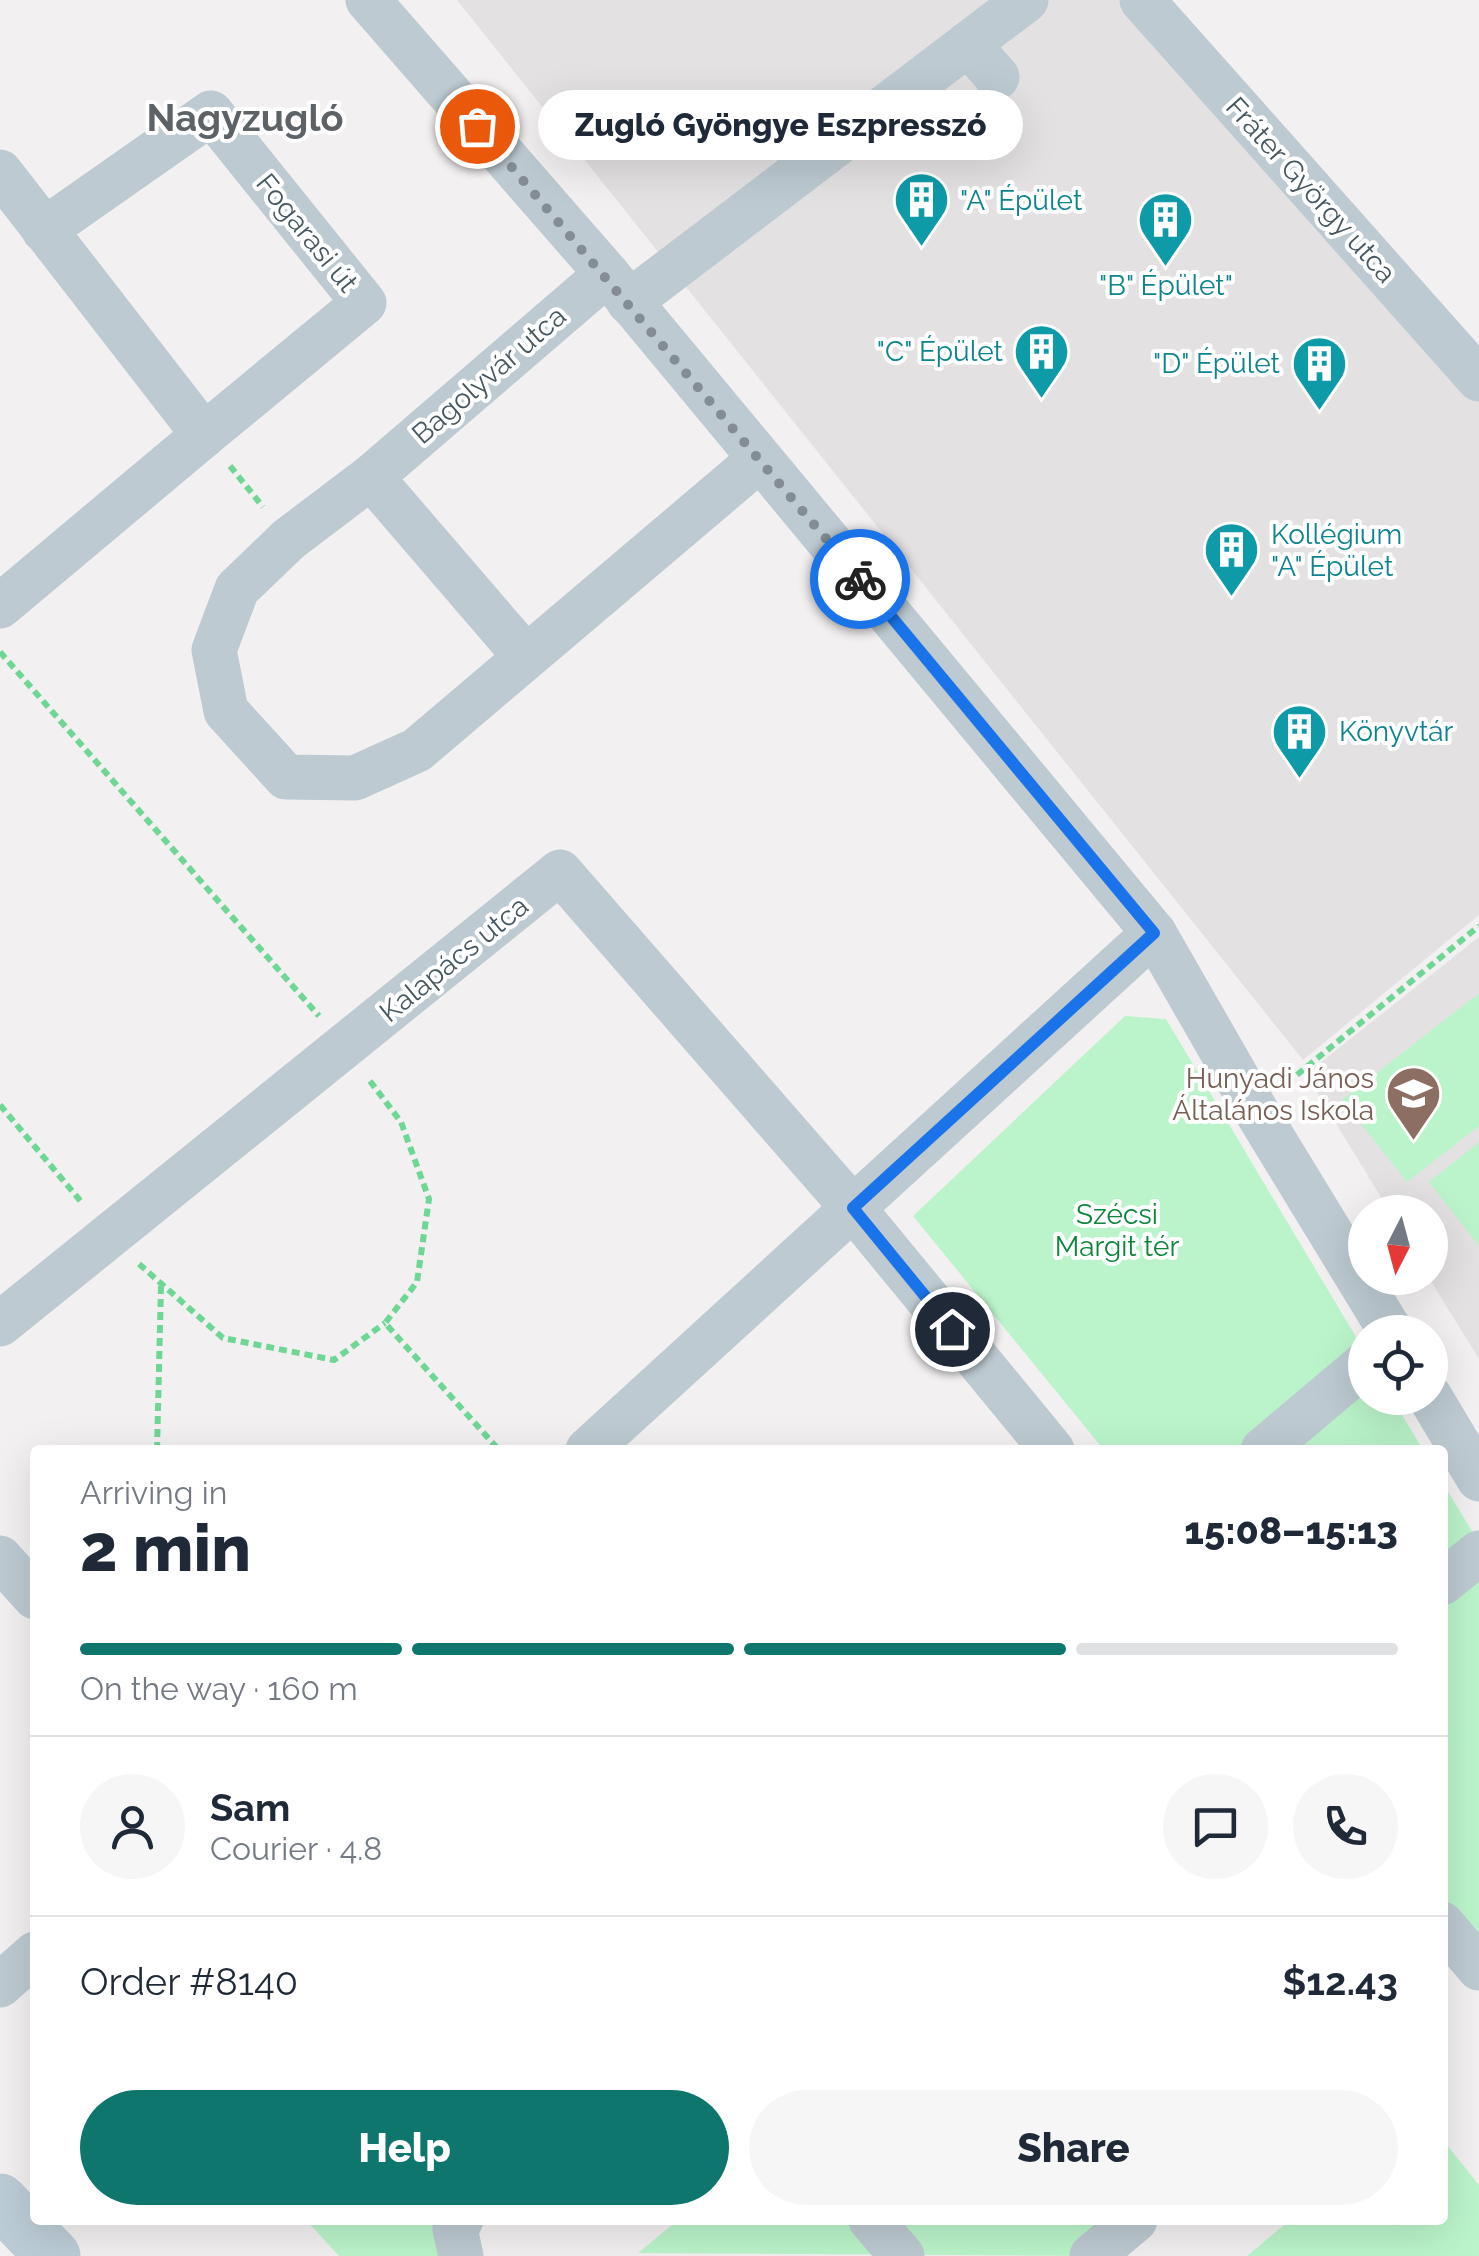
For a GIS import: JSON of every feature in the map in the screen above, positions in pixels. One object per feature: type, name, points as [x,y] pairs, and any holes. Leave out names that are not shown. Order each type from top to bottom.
[{"type":"main road","points":[[0,2201],[53,2256]]},
{"type":"street","points":[[368,0],[618,288],[1154,933],[1255,1110],[1382,1315]]},
{"type":"street","name":"Bagolyvár utca","points":[[760,459],[417,750],[355,778],[286,777],[226,711],[214,650],[238,589],[289,539],[618,288],[1026,0]]},
{"type":"street","name":"Fráter György utca","points":[[1142,0],[1479,380]]},
{"type":"street","points":[[968,44],[997,78]]},
{"type":"street","name":"Fogarasi út","points":[[0,606],[364,303],[211,113],[44,230]]},
{"type":"street","points":[[0,172],[204,434]]},
{"type":"street","points":[[371,477],[525,656]]},
{"type":"street","name":"Kalapács utca","points":[[0,1324],[560,872],[853,1208]]},
{"type":"street","points":[[593,1445],[1154,933]]},
{"type":"street","points":[[853,1208],[1048,1445]]},
{"type":"street","points":[[1269,1445],[1348,1378]]},
{"type":"street","points":[[1441,1415],[1479,1479]]},
{"type":"street","points":[[1448,1578],[1479,1553]]},
{"type":"street","points":[[0,1558],[30,1591]]},
{"type":"street","points":[[0,1986],[30,1959]]},
{"type":"street","points":[[458,2225],[455,2229],[461,2256]]},
{"type":"street","points":[[876,2225],[902,2256]]},
{"type":"street","points":[[1092,2256],[1129,2225]]},
{"type":"path","points":[[204,434],[289,539]]},
{"type":"path","points":[[1255,1110],[1479,926]]},
{"type":"path","points":[[0,1105],[109,1236],[223,1338],[294,1356],[334,1360],[385,1322]]},
{"type":"path","points":[[157,1445],[161,1285]]},
{"type":"shaded area","points":[[457,0],[1148,0],[1479,393],[1479,915],[1303,1060]]},
{"type":"shaded area","name":"Hunyadi János Általános Iskola","points":[[1479,937],[1479,1359],[1439,1295],[1448,1295],[1448,1195],[1380,1195],[1306,1074]]},
{"type":"green space","points":[[1479,993],[1479,1126],[1407,1182],[1342,1100]]},
{"type":"green space","name":"Szécsi Margit tér","points":[[1125,1016],[1166,1019],[1348,1324],[1348,1415],[1402,1415],[1420,1445],[1100,1445],[913,1216]]},
{"type":"green space","points":[[1479,1142],[1479,1246],[1448,1206],[1448,1195],[1439,1195],[1429,1182]]},
{"type":"green space","points":[[1448,1492],[1478,1541],[1448,1565]]},
{"type":"green space","points":[[1479,1553],[1479,1936],[1448,1962],[1448,1578]]},
{"type":"green space","points":[[1448,2146],[1479,2185],[1479,2256],[1247,2256],[1284,2225],[1448,2225]]},
{"type":"green space","points":[[311,2225],[475,2225],[440,2256],[339,2256]]},
{"type":"green space","points":[[672,2225],[1129,2225],[1092,2256],[638,2253]]},
{"type":"way so far","points":[[477,126],[860,579]]},
{"type":"place","name":"Zugló Gyöngye Eszpresszó","points":[[477,126]]},
{"type":"place","name":"\"A\" Épület","points":[[921,249]]},
{"type":"place","name":"\"B\" Épület\"","points":[[1166,268]]},
{"type":"place","name":"\"C\" Épület","points":[[1042,400]]},
{"type":"place","name":"\"D\" Épület","points":[[1319,412]]},
{"type":"place","name":"Kollégium \"A\" Épület","points":[[1232,599]]},
{"type":"place","name":"Könyvtár","points":[[1300,780]]},
{"type":"place","name":"Hunyadi János Általános Iskola","points":[[1413,1143]]},
{"type":"district","name":"Nagyzugló","points":[[245,117]]},
{"type":"route","points":[[860,579],[1154,933],[853,1208],[952,1329]]}]
